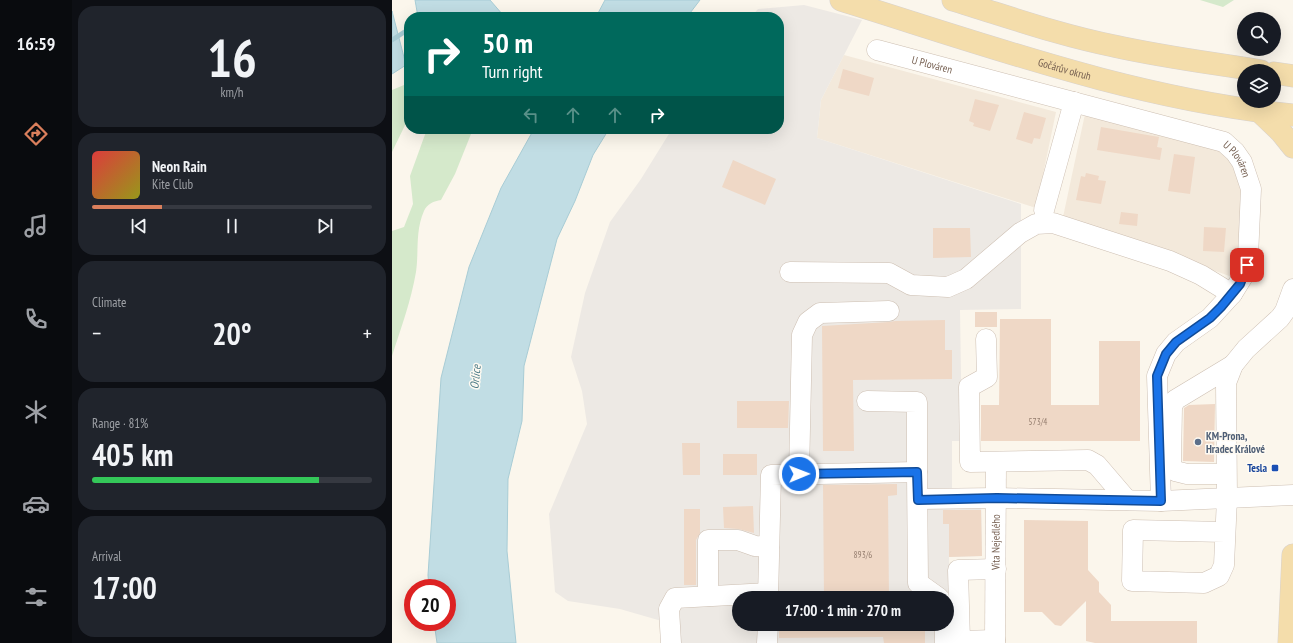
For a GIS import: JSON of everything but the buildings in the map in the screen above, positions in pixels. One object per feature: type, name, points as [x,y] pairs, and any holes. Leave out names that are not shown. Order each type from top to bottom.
[{"type":"main road","name":"Gočárův okruh","points":[[841,0],[1055,67],[1105,80],[1182,99],[1293,115]]},
{"type":"main road","points":[[953,0],[1066,34],[1112,46],[1237,67]]},
{"type":"main road","points":[[1258,110],[1281,132],[1293,147]]},
{"type":"main road","points":[[1288,643],[1293,555]]},
{"type":"street","name":"U Plováren","points":[[877,50],[1224,142],[1235,152],[1247,174],[1251,189],[1248,257],[1245,274],[1232,294],[1210,318],[1176,342],[1166,354],[1157,376],[1161,501]]},
{"type":"street","points":[[1044,210],[1074,102]]},
{"type":"street","points":[[790,272],[890,273],[911,285],[948,287],[966,279],[1020,233],[1036,224],[1053,223],[1170,261],[1201,275],[1232,294]]},
{"type":"street","points":[[1225,532],[1133,530],[1132,581],[1204,583],[1219,576],[1224,566],[1227,498],[1226,383],[1233,365],[1246,349],[1276,324],[1285,311],[1293,289]]},
{"type":"street","points":[[799,474],[802,335],[808,322],[820,313],[889,311]]},
{"type":"street","points":[[986,339],[987,377],[969,388],[970,462],[1088,460],[1097,465],[1127,500]]},
{"type":"street","points":[[1226,474],[1187,474],[1175,471],[1171,464],[1172,407],[1175,400],[1233,365]]},
{"type":"street","points":[[867,401],[917,402],[918,583],[929,591]]},
{"type":"street","points":[[918,500],[997,498],[996,462]]},
{"type":"street","points":[[768,591],[771,475],[917,472]]},
{"type":"street","name":"Víta Nejedlého","points":[[995,642],[997,498],[1161,501],[1293,495]]},
{"type":"street","points":[[708,596],[708,540],[738,540],[755,546],[770,548]]},
{"type":"street","points":[[995,642],[960,641],[958,570],[996,569]]},
{"type":"street","points":[[671,643],[669,609],[675,598],[732,596]]},
{"type":"street","points":[[767,643],[768,631]]},
{"type":"street","points":[[945,631],[945,643]]},
{"type":"shaded area","points":[[804,5],[862,20],[821,100],[817,138],[1021,204],[1021,309],[960,310],[962,441],[952,441],[952,488],[981,488],[982,556],[949,557],[950,591],[732,591],[732,631],[951,631],[951,643],[664,643],[665,622],[620,609],[568,601],[555,592],[549,514],[587,424],[582,391],[571,357],[585,293],[610,222],[641,179],[669,134],[784,134],[784,12],[755,12],[758,9]]},
{"type":"shaded area","points":[[844,55],[1056,112],[1036,208],[817,138],[821,100]]},
{"type":"shaded area","points":[[1085,114],[1220,144],[1245,186],[1235,278],[1063,217]]},
{"type":"green space","points":[[1200,0],[1234,0],[1223,7]]},
{"type":"green space","points":[[404,85],[404,127],[392,152],[392,90]]},
{"type":"green space","points":[[425,134],[471,134],[455,174],[441,200],[433,202],[427,206],[421,219],[418,234],[417,264],[414,283],[406,314],[392,356],[392,231],[404,227],[413,204],[410,176]]},
{"type":"water","points":[[415,0],[490,0],[500,12],[417,12]]},
{"type":"water","points":[[605,0],[700,0],[691,12],[599,12]]},
{"type":"water","points":[[392,11],[404,57],[404,66],[392,74]]},
{"type":"water","name":"Orlice","points":[[531,134],[606,134],[593,155],[575,201],[557,239],[524,366],[522,421],[508,479],[507,551],[516,643],[437,643],[435,631],[456,631],[456,579],[428,579],[441,378],[469,267],[501,188]]},
{"type":"waterway","points":[[392,40],[404,32]]},
{"type":"place","name":"KM-Prona, Hradec Králové","points":[[1198,442]]},
{"type":"place","name":"Tesla","points":[[1275,468]]},
{"type":"route","points":[[799,474],[917,472],[918,500],[997,498],[1161,501],[1157,376],[1166,354],[1176,342],[1210,318],[1221,307],[1240,284],[1245,274],[1247,265]]}]
